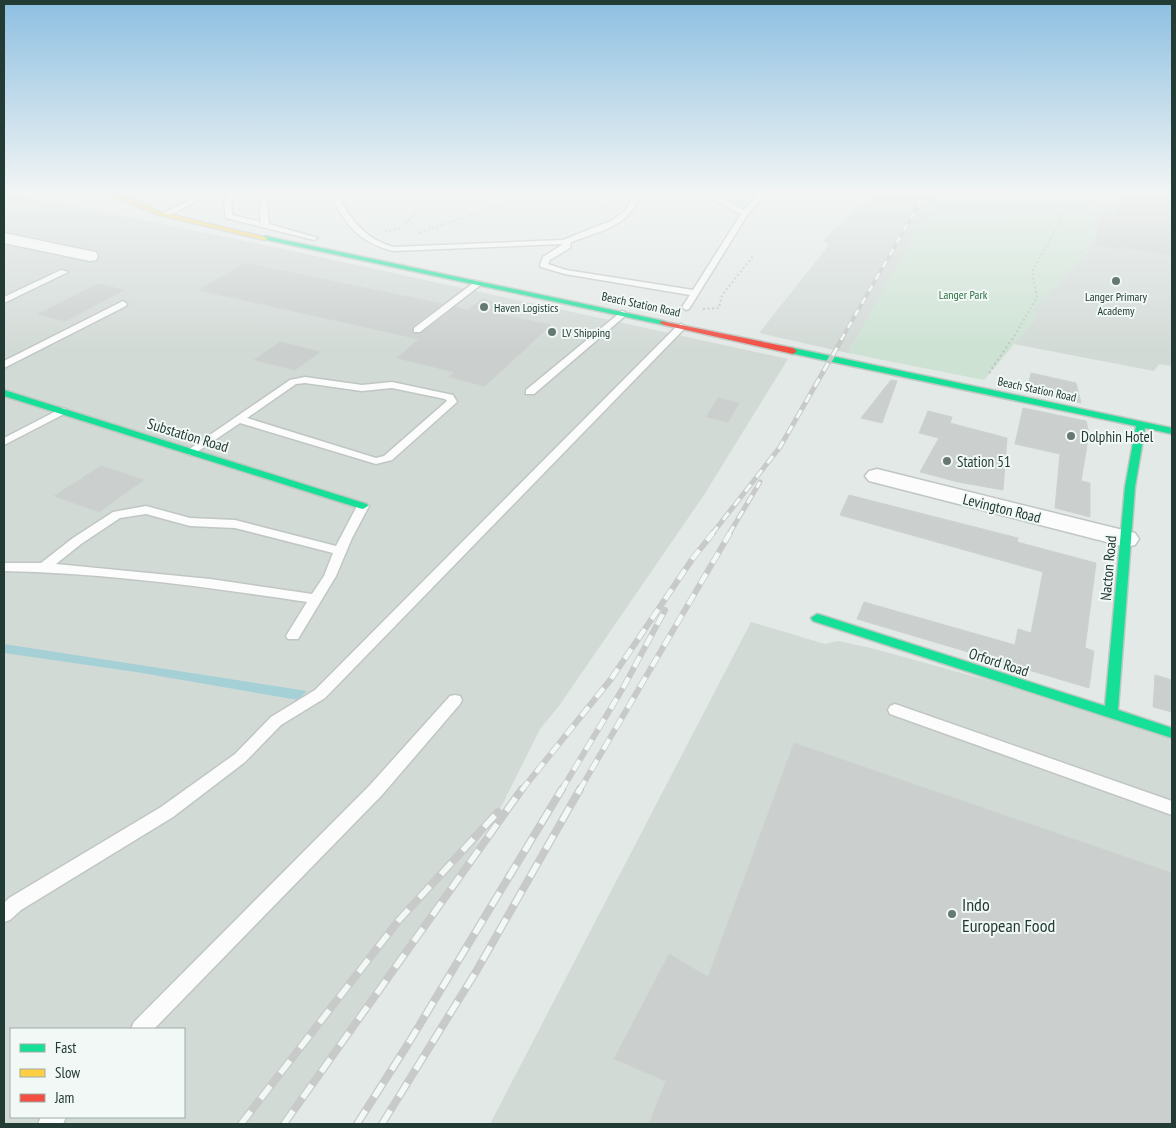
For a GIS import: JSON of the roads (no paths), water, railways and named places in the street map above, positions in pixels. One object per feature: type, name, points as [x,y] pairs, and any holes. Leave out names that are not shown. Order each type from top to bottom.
[{"type":"main road","name":"Beach Station Road","points":[[297,245],[1172,431]]},
{"type":"main road","name":"Substation Road","points":[[4,393],[363,506]]},
{"type":"main road","name":"Nacton Road","points":[[1111,714],[1130,487],[1141,424]]},
{"type":"main road","name":"Orford Road","points":[[817,618],[1172,733]]},
{"type":"street","points":[[36,245],[90,256]]},
{"type":"street","name":"Levington Road","points":[[877,476],[1126,539]]},
{"type":"lane","points":[[378,245],[388,248],[474,245]]},
{"type":"lane","points":[[566,245],[546,259],[544,265],[565,272],[696,293]]},
{"type":"lane","points":[[686,307],[726,245]]},
{"type":"lane","points":[[364,259],[388,248]]},
{"type":"lane","points":[[4,300],[64,272]]},
{"type":"lane","points":[[417,330],[479,282]]},
{"type":"lane","points":[[4,365],[123,304]]},
{"type":"lane","points":[[530,392],[622,314]]},
{"type":"lane","points":[[4,914],[15,904],[167,812],[240,758],[276,721],[320,694],[682,327]]},
{"type":"lane","points":[[190,452],[293,382],[305,380],[362,388],[392,384],[449,397],[452,402],[388,458],[376,461],[240,419]]},
{"type":"lane","points":[[4,442],[62,412]]},
{"type":"lane","points":[[294,636],[330,576],[340,551],[363,506]]},
{"type":"lane","points":[[44,567],[77,541],[117,515],[146,510],[190,522],[235,524],[340,551]]},
{"type":"lane","points":[[4,568],[44,567],[210,583],[316,599]]},
{"type":"lane","points":[[142,1028],[376,790],[455,700]]},
{"type":"lane","points":[[895,710],[1172,808]]},
{"type":"water","points":[[4,644],[307,691],[298,700],[136,672],[4,653]]},
{"type":"railway","points":[[841,340],[896,245]]},
{"type":"railway","points":[[712,534],[780,447],[842,339]]},
{"type":"railway","points":[[729,534],[760,482]]},
{"type":"railway","points":[[521,791],[611,679],[693,558],[713,533]]},
{"type":"railway","points":[[579,791],[730,533]]},
{"type":"railway","points":[[561,791],[623,688],[665,610]]},
{"type":"railway","points":[[284,1124],[522,789]]},
{"type":"railway","points":[[357,1124],[408,1044],[562,789]]},
{"type":"railway","points":[[382,1124],[477,970],[580,789]]},
{"type":"railway","points":[[241,1124],[399,920],[498,812]]},
{"type":"place","name":"Langer Primary Academy","points":[[1116,281]]},
{"type":"place","name":"Haven Logistics","points":[[484,307]]},
{"type":"place","name":"LV Shipping","points":[[552,332]]},
{"type":"place","name":"Dolphin Hotel","points":[[1071,436]]},
{"type":"place","name":"Station 51","points":[[947,461]]},
{"type":"place","name":"Indo European Food","points":[[952,914]]},
{"type":"park label","name":"Langer Park","points":[[963,294]]}]
